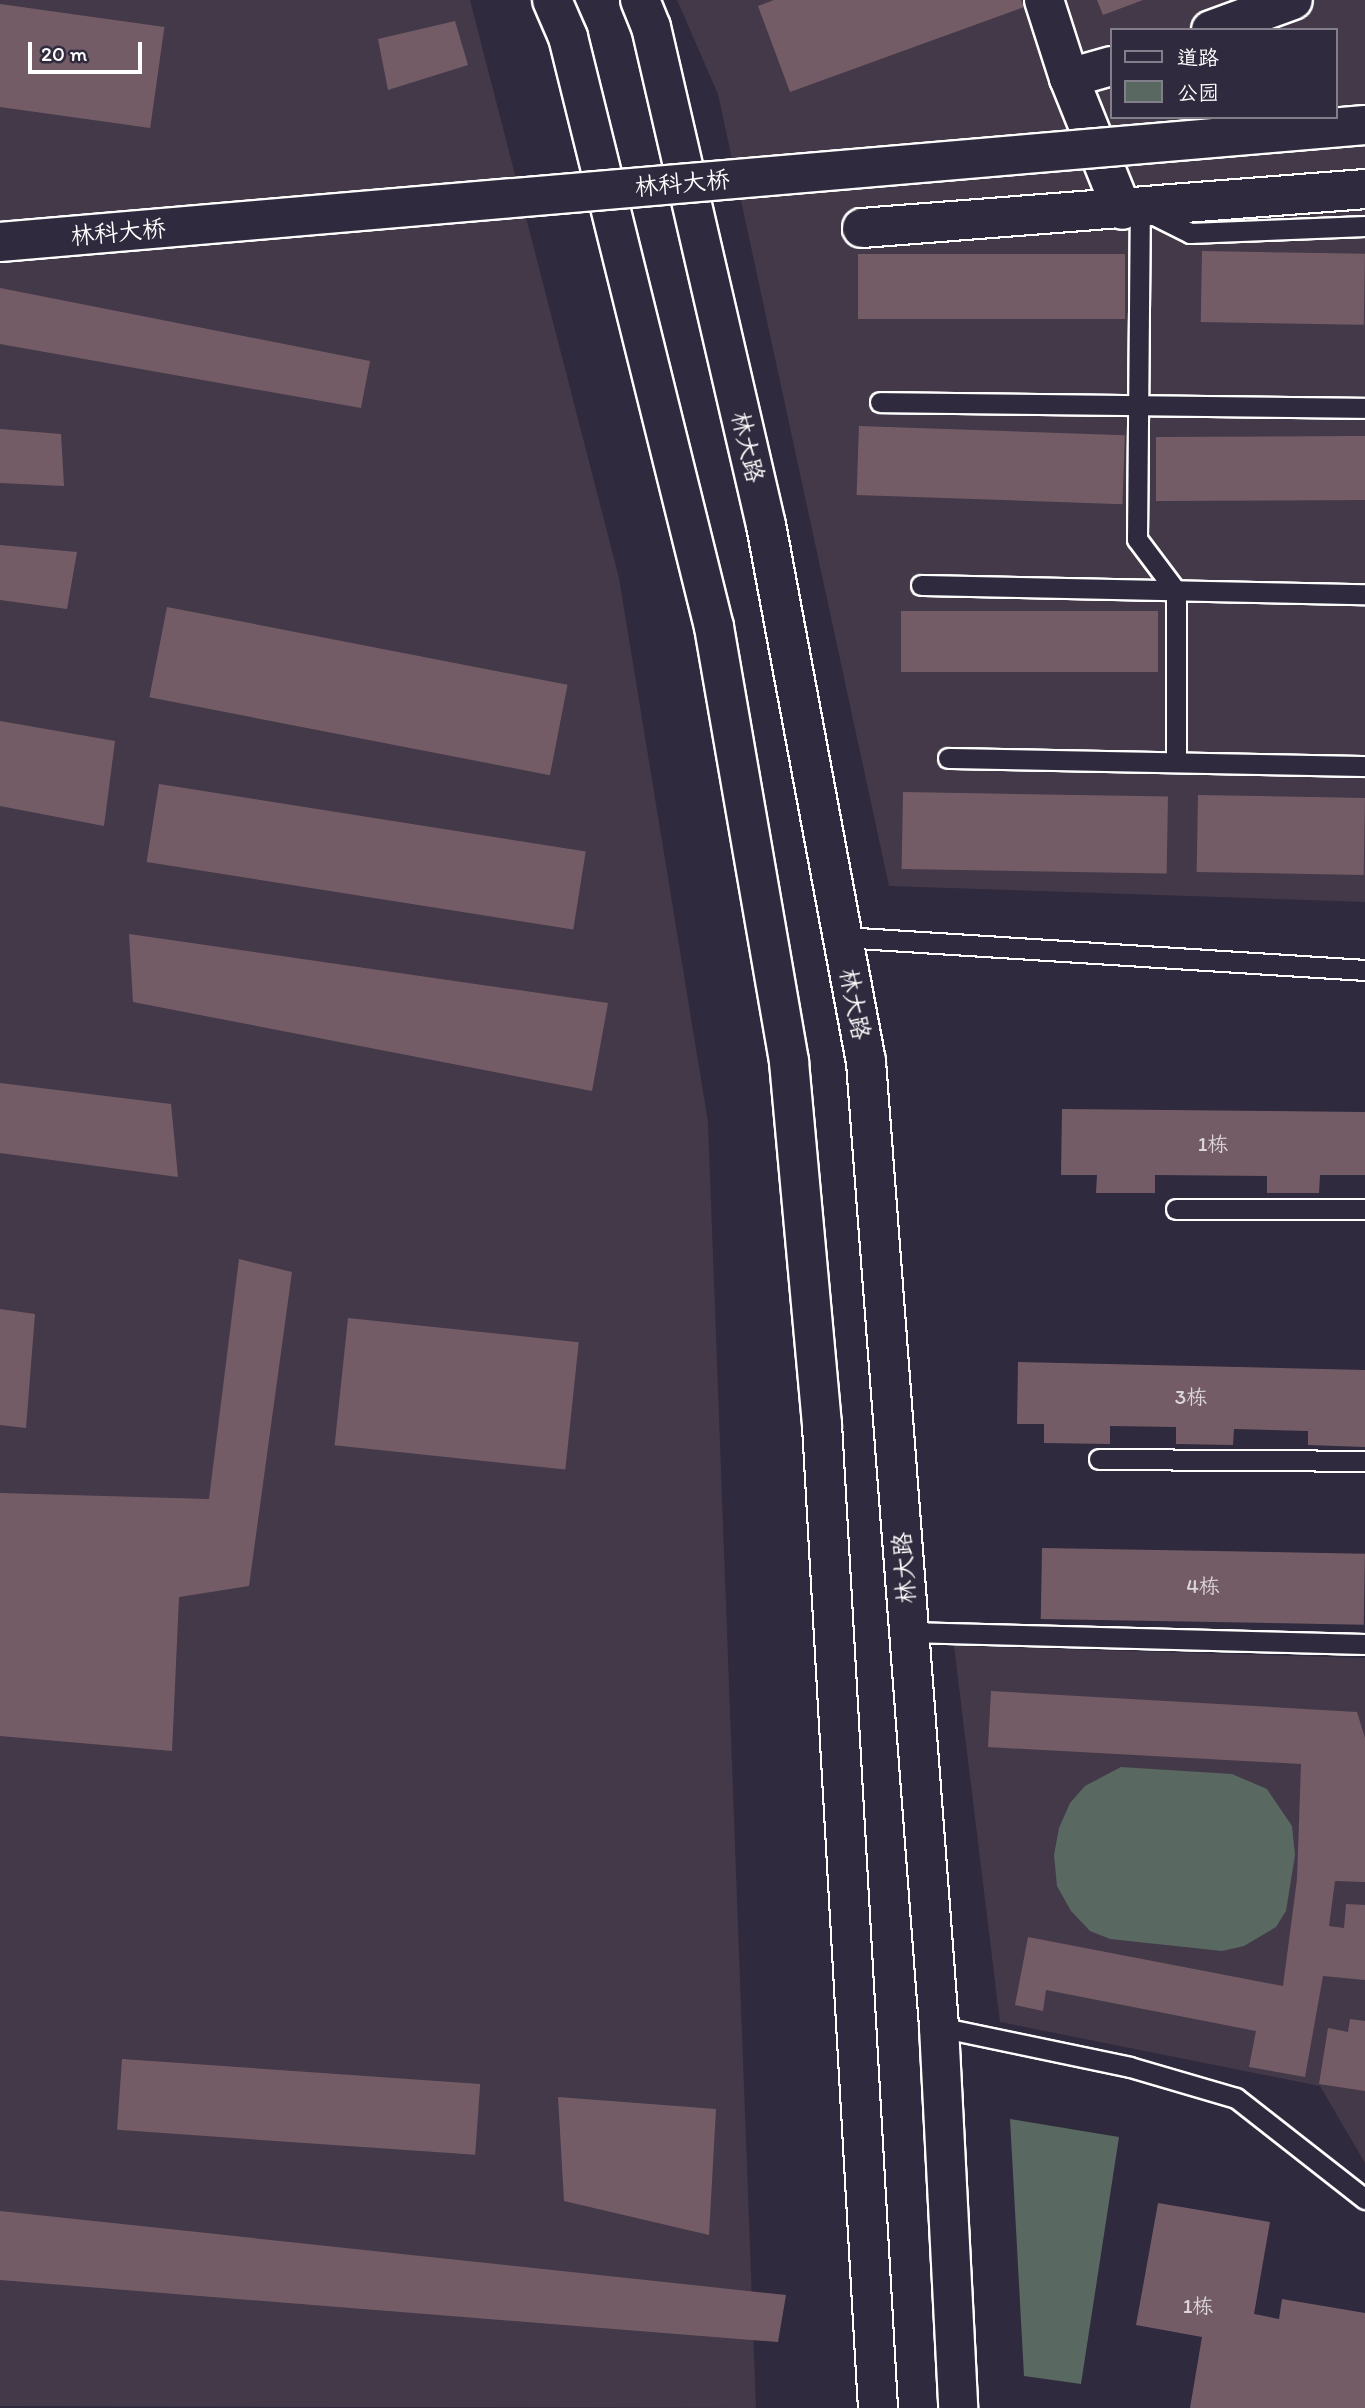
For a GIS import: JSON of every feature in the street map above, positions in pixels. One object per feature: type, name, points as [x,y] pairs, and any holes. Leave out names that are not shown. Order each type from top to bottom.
[{"type":"main road","points":[[552,0],[568,37],[714,627],[789,1062],[822,1425],[878,2408]]},
{"type":"main road","name":"林大路","points":[[639,0],[651,27],[766,525],[866,1062],[939,2027],[958,2408]]},
{"type":"main road","points":[[1044,0],[1069,78],[1131,209]]},
{"type":"main road","points":[[1216,28],[1293,0]]},
{"type":"main road","points":[[1069,78],[1110,66]]},
{"type":"main road","name":"林科大桥","points":[[0,242],[1365,125]]},
{"type":"main road","points":[[862,228],[1365,190]]},
{"type":"lane","points":[[1176,762],[1176,591],[1137,539],[1138,405],[1131,209],[1190,233],[1365,226]]},
{"type":"lane","points":[[880,402],[1365,408]]},
{"type":"lane","points":[[921,585],[1365,594]]},
{"type":"lane","points":[[948,758],[1365,766]]},
{"type":"lane","points":[[842,937],[1365,970]]},
{"type":"lane","points":[[1177,1209],[1365,1209]]},
{"type":"lane","points":[[1099,1459],[1365,1461]]},
{"type":"lane","points":[[908,1632],[1365,1644]]},
{"type":"lane","points":[[939,2027],[1130,2067],[1236,2098],[1365,2199]]},
{"type":"shaded area","points":[[0,0],[470,0],[619,578],[708,1122],[756,2408],[0,2406]]},
{"type":"shaded area","points":[[677,0],[1365,0],[1365,902],[889,886],[718,94]]},
{"type":"shaded area","points":[[954,1646],[1365,1658],[1365,2163],[1320,2086],[1000,2022]]},
{"type":"green space","points":[[1121,1767],[1232,1774],[1267,1789],[1292,1826],[1295,1855],[1286,1911],[1276,1927],[1244,1946],[1222,1951],[1110,1939],[1090,1931],[1071,1911],[1057,1886],[1054,1855],[1059,1828],[1070,1803],[1085,1786]]},
{"type":"green space","points":[[1010,2119],[1119,2137],[1081,2384],[1024,2376]]},
{"type":"building","points":[[774,0],[1021,0],[1024,7],[790,92],[758,6]]},
{"type":"building","points":[[1097,0],[1143,0],[1103,15]]},
{"type":"building","points":[[0,4],[164,27],[150,128],[0,107]]},
{"type":"building","points":[[455,21],[468,65],[388,90],[378,39]]},
{"type":"building","points":[[1202,251],[1365,254],[1364,325],[1201,322]]},
{"type":"building","points":[[858,254],[1125,254],[1125,319],[858,319]]},
{"type":"building","points":[[0,288],[370,361],[361,408],[0,344]]},
{"type":"building","points":[[859,426],[1125,435],[1122,504],[857,495]]},
{"type":"building","points":[[0,429],[61,434],[64,486],[0,483]]},
{"type":"building","points":[[1365,436],[1365,500],[1156,501],[1156,437]]},
{"type":"building","points":[[0,545],[77,552],[67,609],[0,600]]},
{"type":"building","points":[[167,607],[568,685],[550,775],[149,697]]},
{"type":"building","points":[[901,611],[1158,611],[1158,672],[901,672]]},
{"type":"building","points":[[0,721],[115,741],[104,826],[0,806]]},
{"type":"building","points":[[159,784],[586,852],[573,930],[147,862]]},
{"type":"building","points":[[903,792],[1168,797],[1167,874],[902,869]]},
{"type":"building","points":[[1198,795],[1365,798],[1364,875],[1197,872]]},
{"type":"building","points":[[129,934],[608,1003],[592,1091],[133,1002]]},
{"type":"building","points":[[0,1083],[171,1104],[178,1177],[0,1153]]},
{"type":"building","points":[[1062,1109],[1365,1112],[1365,1175],[1320,1175],[1319,1193],[1267,1193],[1267,1176],[1155,1175],[1155,1193],[1096,1193],[1097,1175],[1061,1175]]},
{"type":"building","points":[[239,1259],[292,1272],[249,1586],[179,1597],[172,1751],[0,1736],[0,1493],[209,1499]]},
{"type":"building","points":[[0,1309],[35,1314],[26,1428],[0,1425]]},
{"type":"building","points":[[348,1318],[579,1342],[565,1470],[335,1445]]},
{"type":"building","points":[[1018,1362],[1365,1370],[1365,1447],[1308,1445],[1308,1431],[1234,1429],[1233,1445],[1176,1444],[1176,1427],[1110,1426],[1110,1444],[1044,1443],[1044,1424],[1017,1424]]},
{"type":"building","points":[[1042,1548],[1365,1554],[1364,1625],[1041,1619]]},
{"type":"building","points":[[991,1691],[1357,1712],[1365,1738],[1365,1882],[1335,1881],[1329,1926],[1344,1928],[1346,1904],[1365,1905],[1365,1980],[1323,1976],[1305,2077],[1249,2067],[1256,2031],[1046,1990],[1043,2011],[1015,2005],[1028,1937],[1283,1986],[1297,1879],[1301,1764],[988,1747]]},
{"type":"building","points":[[1350,2019],[1365,2021],[1365,2091],[1319,2084],[1328,2028],[1348,2032]]},
{"type":"building","points":[[122,2059],[480,2084],[475,2155],[117,2130]]},
{"type":"building","points":[[558,2097],[716,2109],[709,2235],[564,2201]]},
{"type":"building","points":[[1158,2203],[1270,2222],[1254,2314],[1279,2319],[1282,2299],[1365,2313],[1365,2408],[1190,2408],[1202,2337],[1136,2325]]},
{"type":"building","points":[[0,2211],[786,2295],[778,2342],[0,2280]]}]
